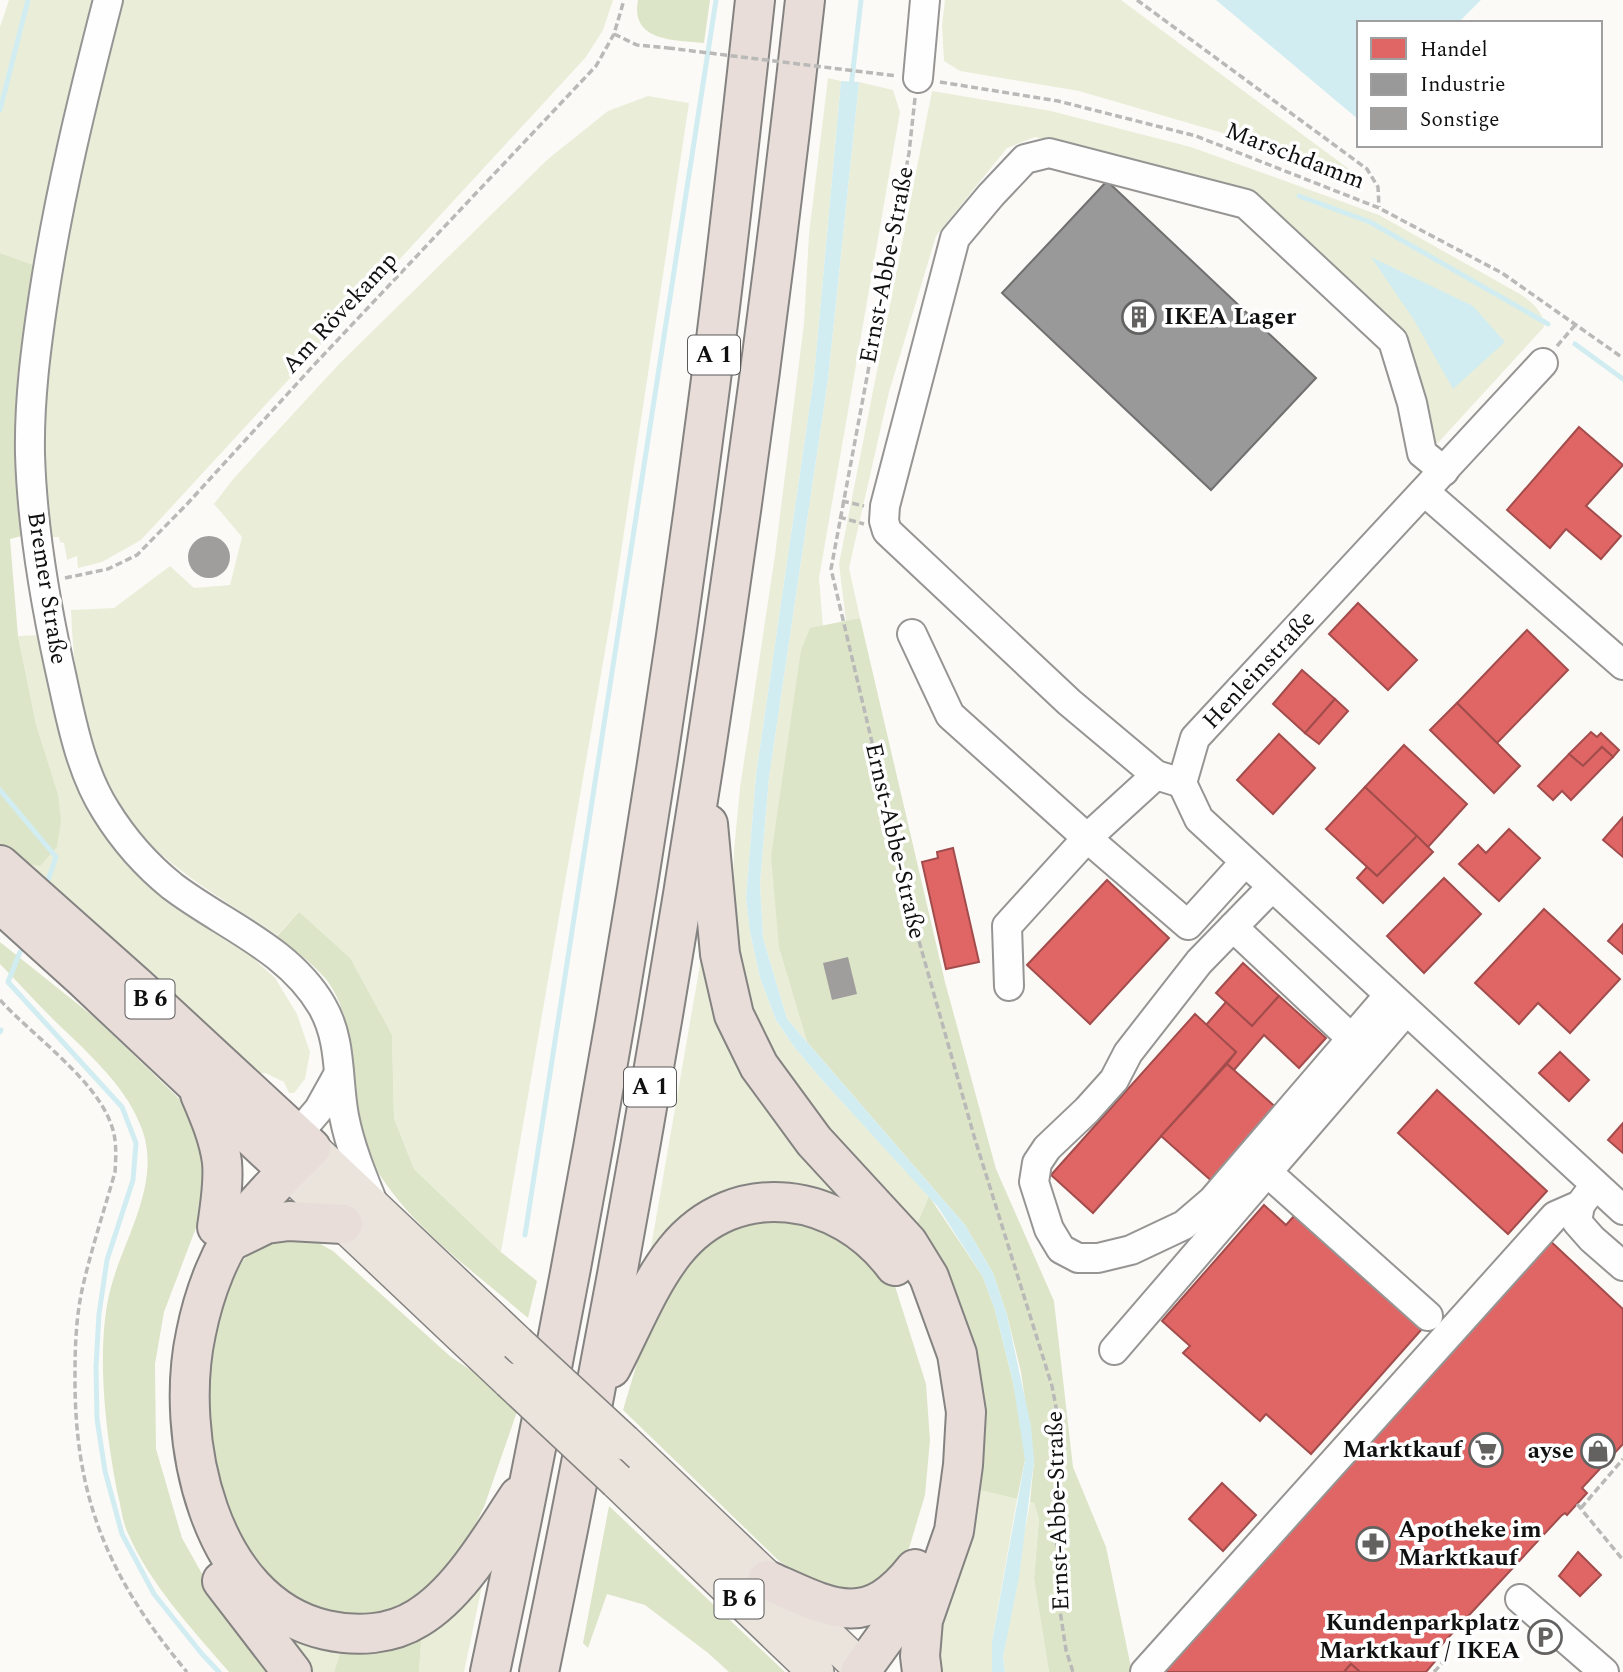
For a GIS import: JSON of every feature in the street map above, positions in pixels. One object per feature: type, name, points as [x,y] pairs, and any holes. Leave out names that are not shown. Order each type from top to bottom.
[{"type":"highway","name":"A 1","points":[[490,1672],[531,1477],[626,959],[705,428],[755,0]]},
{"type":"highway","name":"A 1","points":[[538,1672],[593,1405],[671,968],[749,462],[776,258],[805,0]]},
{"type":"highway","points":[[702,768],[720,954],[734,1015],[759,1066],[814,1141],[908,1243],[929,1277],[957,1354],[966,1412],[963,1465],[954,1531],[923,1620],[920,1656],[922,1672]]},
{"type":"highway","name":"B 6","points":[[0,865],[137,987],[293,1153]]},
{"type":"highway","name":"B 6","points":[[0,903],[196,1083],[293,1153]]},
{"type":"highway","points":[[196,1083],[215,1130],[222,1161],[223,1235],[216,1270],[196,1332],[191,1364],[190,1418],[209,1514],[224,1544],[252,1585],[283,1612],[314,1627],[349,1635],[387,1631],[420,1617],[445,1597],[462,1577],[531,1477]]},
{"type":"highway","points":[[292,1672],[206,1560],[186,1514],[174,1466],[170,1413],[180,1320],[195,1273],[223,1235],[244,1219],[293,1153]]},
{"type":"highway","points":[[593,1405],[660,1271],[688,1236],[702,1224],[725,1212],[750,1204],[802,1204],[823,1210],[860,1228],[885,1252],[914,1295],[926,1325],[941,1375],[945,1435],[941,1489],[925,1562],[913,1598],[867,1671]]},
{"type":"highway","points":[[223,1235],[265,1224],[359,1216]]},
{"type":"highway","points":[[767,1580],[832,1608],[874,1605],[886,1599],[905,1582],[931,1536]]},
{"type":"highway","points":[[867,1671],[923,1620]]},
{"type":"main road","name":"B 6","points":[[293,1153],[359,1216],[510,1381],[816,1672]]},
{"type":"main road","name":"B 6","points":[[359,1216],[517,1343],[867,1671]]},
{"type":"street","name":"Bremer Straße","points":[[108,0],[56,226],[34,378],[30,454],[32,482],[44,584],[56,650],[82,758],[103,807],[121,834],[150,867],[173,886],[266,947],[300,976],[332,1024],[338,1050],[345,1118],[356,1158],[359,1216]]},
{"type":"street","points":[[907,77],[925,0]]},
{"type":"street","points":[[1444,471],[1422,453],[1412,403],[1393,341],[1246,204],[1049,153],[1025,159],[955,238],[884,521],[887,531],[1069,702],[1123,748],[1169,779],[1199,819],[1397,1003],[1587,1195],[1623,1210]]},
{"type":"street","name":"Henleinstraße","points":[[1169,779],[1195,738],[1543,363]]},
{"type":"street","points":[[1424,492],[1623,665]]},
{"type":"street","points":[[912,634],[950,715],[1188,925],[1245,862]]},
{"type":"street","points":[[1009,986],[1007,926],[1087,838],[1169,779]]},
{"type":"street","points":[[1272,887],[1199,962],[1128,1053],[1114,1080],[1047,1148],[1037,1163],[1034,1182],[1038,1200],[1049,1229],[1062,1249],[1078,1258],[1098,1258],[1131,1250],[1184,1225],[1212,1201],[1351,1038],[1397,1003]]},
{"type":"street","points":[[1233,927],[1351,1038]]},
{"type":"street","points":[[1114,1350],[1267,1172],[1397,1003]]},
{"type":"street","points":[[293,1153],[332,1120],[340,1084]]},
{"type":"street","points":[[1267,1172],[1428,1315]]},
{"type":"street","points":[[1587,1195],[1577,1222],[1623,1266]]},
{"type":"street","points":[[1144,1672],[1555,1216],[1587,1195]]},
{"type":"street","points":[[1520,1599],[1604,1672]]},
{"type":"path","points":[[624,0],[614,34],[637,45],[907,77]]},
{"type":"path","points":[[1137,0],[1367,169],[1378,187],[1379,208]]},
{"type":"path","name":"Am Rövekamp","points":[[65,578],[108,569],[137,555],[596,66],[614,34]]},
{"type":"path","name":"Marschdamm","points":[[907,77],[1058,101],[1196,136],[1379,208],[1502,273],[1623,358]]},
{"type":"path","name":"Ernst-Abbe-Straße","points":[[907,77],[909,153],[831,569],[919,941],[975,1136],[1052,1386],[1059,1423],[1056,1584],[1066,1650],[1073,1672]]},
{"type":"path","points":[[1543,363],[1576,324]]},
{"type":"path","points":[[0,1000],[83,1081],[102,1103],[112,1126],[116,1152],[115,1172],[82,1291],[75,1333],[75,1409],[81,1462],[96,1527],[124,1585],[187,1672]]},
{"type":"path","points":[[1623,1459],[1579,1506],[1623,1560]]},
{"type":"path","points":[[1431,1671],[1446,1659]]},
{"type":"green space","points":[[9,0],[93,0],[34,265],[0,253],[0,27]]},
{"type":"green space","points":[[119,0],[613,0],[603,30],[586,57],[141,540],[102,562],[78,568],[77,556],[67,560],[64,543],[60,542],[59,537],[50,537],[40,456],[42,415],[57,278]]},
{"type":"green space","points":[[638,0],[710,0],[704,43],[668,39],[648,31],[637,14]]},
{"type":"green space","points":[[945,0],[1121,0],[1349,169],[1358,182],[1349,187],[1226,134],[1079,91],[960,71],[944,61],[942,25]]},
{"type":"green space","points":[[828,78],[841,81],[814,377],[756,775],[746,898],[760,978],[776,1020],[823,1081],[929,1196],[914,1231],[811,1116],[778,1070],[746,997],[733,895],[740,788],[775,555],[804,323],[809,234]]},
{"type":"green space","points":[[859,82],[893,90],[900,112],[819,578],[823,627],[810,628],[779,948],[807,1042],[787,1019],[763,938],[760,883],[769,777],[828,379]]},
{"type":"green space","points":[[932,91],[1051,111],[1191,147],[1379,215],[1520,294],[1540,312],[1544,327],[1437,444],[1396,331],[1250,196],[1035,137],[1007,148],[936,236],[889,392],[849,568],[860,618],[846,621],[839,564]]},
{"type":"green space","points":[[648,96],[689,103],[613,605],[501,1252],[414,1169],[394,1118],[392,1035],[299,912],[277,935],[178,868],[148,842],[128,818],[111,791],[88,734],[76,672],[71,610],[114,608],[170,566],[194,588],[230,585],[242,537],[214,504],[234,478],[340,363],[548,159],[608,111]]},
{"type":"green space","points":[[0,253],[34,265],[19,379],[19,492],[22,536],[10,539],[18,636],[36,724],[58,794],[61,821],[57,847],[40,866],[18,862],[0,847]]},
{"type":"green space","points":[[860,618],[945,982],[996,1169],[1054,1301],[1073,1467],[1106,1547],[1132,1672],[1049,1672],[1034,1579],[1039,1519],[1034,1503],[1030,1502],[1034,1461],[1021,1372],[993,1273],[965,1225],[807,1042],[779,948],[771,856],[801,650],[810,628]]},
{"type":"green space","points":[[41,635],[59,730],[87,806],[124,859],[244,950],[275,978],[297,1014],[310,1052],[305,1079],[294,1093],[289,1093],[284,1082],[265,1073],[247,1073],[18,862],[58,794],[36,724],[18,636]]},
{"type":"green space","points":[[299,912],[350,958],[392,1035],[394,1118],[414,1169],[501,1252],[537,1281],[528,1318],[438,1242],[380,1176],[360,1134],[350,1040],[338,1000],[320,972],[277,936]]},
{"type":"green space","points":[[0,942],[94,1017],[193,1112],[209,1161],[199,1220],[164,1312],[155,1364],[156,1449],[182,1538],[219,1604],[272,1672],[229,1672],[159,1587],[125,1527],[106,1422],[103,1343],[109,1295],[137,1215],[147,1174],[143,1132],[128,1101],[107,1074],[0,964]]},
{"type":"green space","points":[[702,953],[868,1214],[647,1270]]},
{"type":"green space","points":[[929,1196],[983,1277],[995,1310],[1023,1434],[1025,1460],[1017,1499],[975,1489],[914,1231]]},
{"type":"green space","points":[[753,1215],[831,1225],[895,1286],[926,1384],[930,1440],[925,1495],[907,1555],[867,1592],[830,1594],[779,1561],[623,1410],[656,1299],[689,1251]]},
{"type":"green space","points":[[310,1238],[333,1251],[451,1357],[489,1382],[518,1409],[484,1507],[455,1565],[410,1608],[351,1621],[284,1595],[239,1540],[212,1465],[204,1369],[217,1312],[243,1260],[265,1241]]},
{"type":"green space","points":[[975,1489],[1017,1499],[992,1642],[992,1672],[934,1672],[934,1634]]},
{"type":"green space","points":[[1030,1502],[1034,1503],[1039,1519],[1034,1579],[1049,1672],[1005,1672],[1003,1657]]},
{"type":"green space","points":[[609,1506],[785,1672],[729,1672],[645,1605],[607,1594],[588,1648],[583,1643]]},
{"type":"green space","points":[[486,1567],[464,1672],[419,1672],[422,1631]]},
{"type":"green space","points":[[260,1612],[342,1647],[334,1672],[311,1672]]},
{"type":"green space","points":[[422,1631],[419,1672],[334,1672],[342,1647]]},
{"type":"water","points":[[1216,0],[1481,0],[1460,21],[1357,21],[1357,118]]},
{"type":"water","points":[[841,81],[859,82],[828,379],[769,777],[760,883],[763,938],[787,1019],[965,1225],[993,1273],[1007,1315],[1031,1426],[1034,1461],[1019,1577],[1003,1657],[1005,1672],[992,1672],[992,1642],[1025,1460],[1013,1382],[995,1310],[983,1277],[938,1207],[823,1081],[776,1020],[760,978],[746,898],[756,775],[814,377]]},
{"type":"water","points":[[1371,257],[1473,306],[1505,342],[1453,389],[1414,320]]},
{"type":"building: Handel","points":[[1579,427],[1623,465],[1586,506],[1621,536],[1601,559],[1566,529],[1550,548],[1507,510]]},
{"type":"building: Handel","points":[[1358,603],[1417,660],[1388,690],[1329,634]]},
{"type":"building: Handel","points":[[1527,630],[1568,670],[1497,743],[1457,703]]},
{"type":"building: Handel","points":[[1302,670],[1335,699],[1305,733],[1273,704]]},
{"type":"building: Handel","points":[[1335,699],[1348,711],[1319,744],[1305,733]]},
{"type":"building: Handel","points":[[1457,703],[1520,766],[1494,793],[1430,730]]},
{"type":"building: Handel","points":[[1591,732],[1597,737],[1601,733],[1619,750],[1613,757],[1602,747],[1583,766],[1569,754]]},
{"type":"building: Handel","points":[[1279,734],[1315,768],[1273,814],[1237,780]]},
{"type":"building: Handel","points":[[1404,745],[1467,804],[1428,847],[1365,787]]},
{"type":"building: Handel","points":[[1602,747],[1613,757],[1571,800],[1562,791],[1553,800],[1538,786],[1569,754],[1583,766]]},
{"type":"building: Handel","points":[[1365,787],[1417,836],[1377,876],[1326,829]]},
{"type":"building: Handel","points":[[1623,817],[1623,857],[1603,840]]},
{"type":"building: Handel","points":[[1509,829],[1540,858],[1499,901],[1459,864],[1478,845],[1486,853]]},
{"type":"building: Handel","points":[[1417,836],[1433,852],[1383,903],[1357,878],[1367,867],[1377,876]]},
{"type":"building: Handel","points":[[953,848],[979,962],[946,969],[922,862],[938,858],[937,852]]},
{"type":"building: Handel","points":[[1444,878],[1481,914],[1424,973],[1387,936]]},
{"type":"building: Handel","points":[[1107,880],[1169,938],[1090,1024],[1027,965]]},
{"type":"building: Handel","points":[[1544,909],[1620,979],[1570,1033],[1538,1003],[1519,1024],[1475,983]]},
{"type":"building: Handel","points":[[1623,924],[1623,954],[1608,941]]},
{"type":"building: Handel","points":[[1243,963],[1279,996],[1252,1026],[1216,993]]},
{"type":"building: Handel","points":[[1279,996],[1326,1038],[1299,1068],[1264,1035],[1234,1070],[1227,1064],[1236,1052],[1206,1025],[1226,1002],[1252,1026]]},
{"type":"building: Handel","points":[[1195,1014],[1236,1052],[1093,1213],[1051,1175]]},
{"type":"building: Handel","points":[[1560,1052],[1589,1080],[1569,1101],[1539,1073]]},
{"type":"building: Handel","points":[[1227,1064],[1279,1110],[1214,1183],[1161,1136]]},
{"type":"building: Handel","points":[[1437,1090],[1547,1191],[1508,1234],[1398,1133]]},
{"type":"building: Handel","points":[[1623,1123],[1623,1153],[1608,1140]]},
{"type":"building: Handel","points":[[1264,1205],[1286,1225],[1294,1216],[1422,1329],[1311,1454],[1266,1414],[1260,1421],[1183,1353],[1190,1346],[1162,1321]]},
{"type":"building: Handel","name":"Marktkauf","points":[[1546,1237],[1623,1309],[1623,1444],[1582,1488],[1587,1493],[1567,1515],[1565,1513],[1561,1516],[1433,1654],[1438,1658],[1426,1672],[1360,1672],[1351,1664],[1344,1672],[1155,1672]]},
{"type":"building: Handel","points":[[1222,1483],[1256,1515],[1223,1551],[1189,1519]]},
{"type":"building: Handel","points":[[1578,1552],[1601,1575],[1580,1596],[1559,1576]]},
{"type":"building: Handel","points":[[1351,1664],[1360,1672],[1344,1672]]},
{"type":"building: Industrie","name":"IKEA Lager","points":[[1107,181],[1316,378],[1211,490],[1002,293]]},
{"type":"building: Sonstige","points":[[209,536],[224,542],[230,557],[224,572],[209,578],[194,572],[188,557],[194,542]]},
{"type":"building: Sonstige","points":[[848,957],[857,994],[832,1000],[823,963]]},
{"type":"waterway","points":[[0,110],[28,0]]},
{"type":"waterway","points":[[525,1235],[716,0]]},
{"type":"waterway","points":[[851,87],[861,0]]},
{"type":"waterway","points":[[1299,196],[1370,222],[1548,324]]},
{"type":"waterway","points":[[1575,344],[1623,379]]},
{"type":"waterway","points":[[0,790],[56,857],[47,883]]},
{"type":"waterway","points":[[20,952],[8,982],[122,1107],[136,1143],[133,1180],[107,1260],[99,1314],[97,1419],[105,1471],[122,1534],[154,1594],[219,1672]]},
{"type":"place","name":"IKEA Lager","points":[[1139,317]]},
{"type":"place","name":"Marktkauf","points":[[1486,1450]]},
{"type":"place","name":"ayse","points":[[1598,1451]]},
{"type":"place","name":"Apotheke im Marktkauf","points":[[1373,1544]]},
{"type":"place","name":"Kundenparkplatz Marktkauf / IKEA","points":[[1545,1637]]}]
